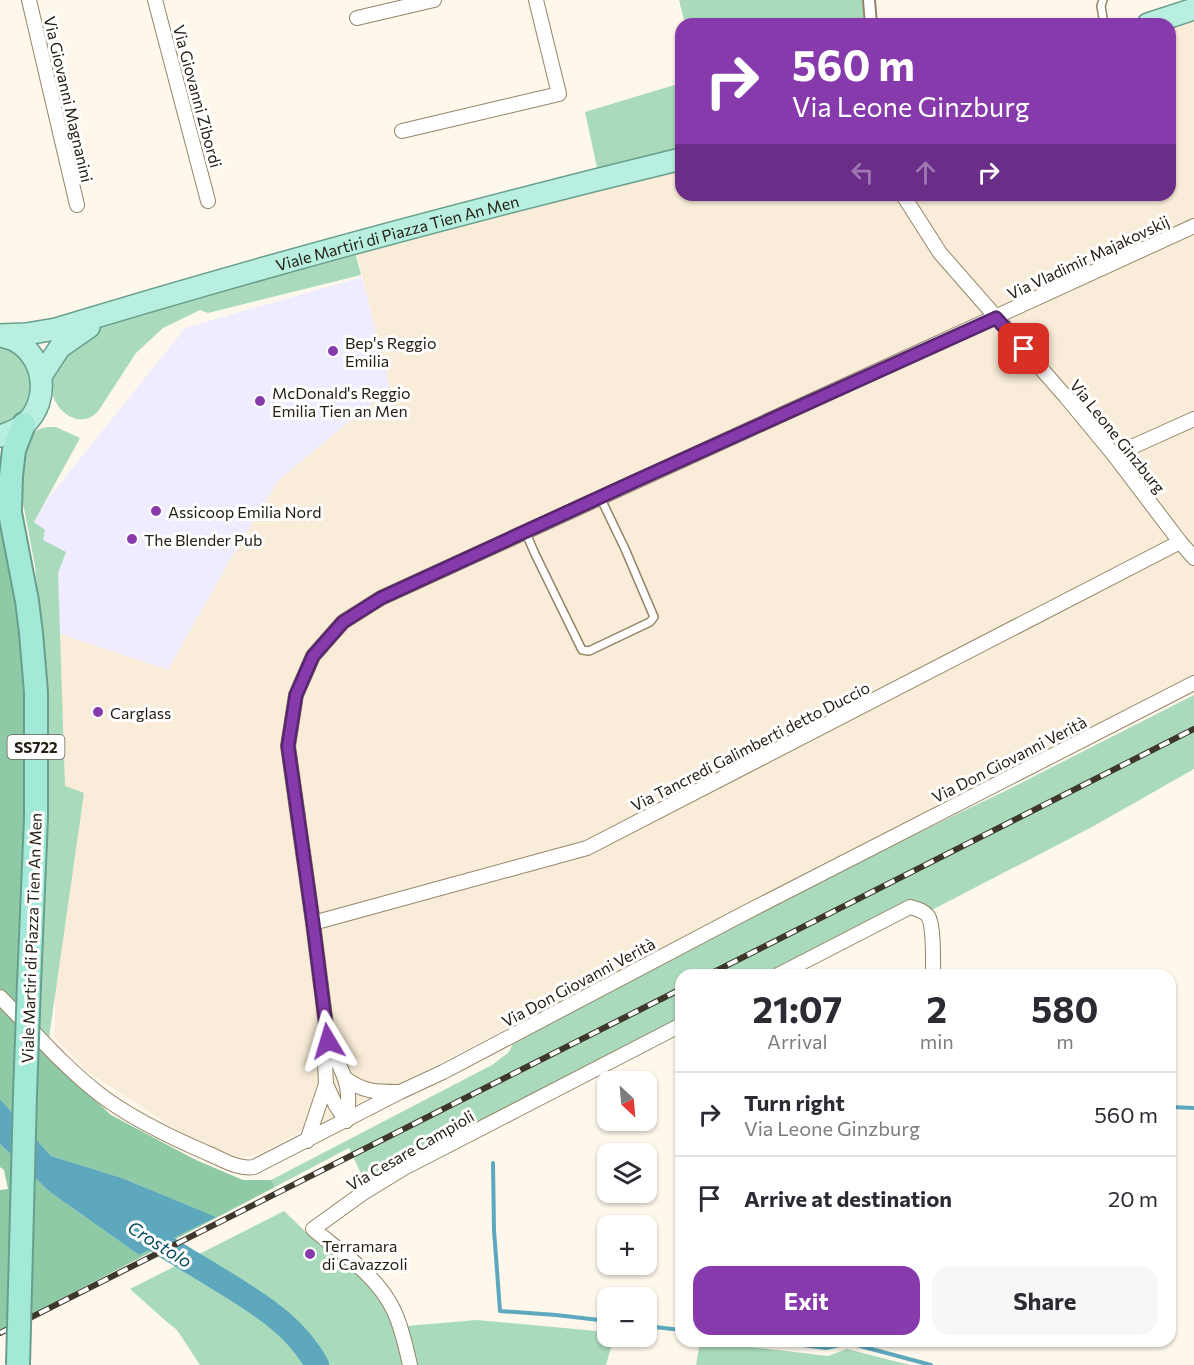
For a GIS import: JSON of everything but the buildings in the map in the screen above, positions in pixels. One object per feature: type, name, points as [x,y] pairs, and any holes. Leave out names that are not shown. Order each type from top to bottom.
[{"type":"highway","name":"Viale Martiri di Piazza Tien An Men","points":[[10,513],[14,450],[24,424]]},
{"type":"highway","name":"Viale Martiri di Piazza Tien An Men","points":[[0,489],[10,513],[27,601],[32,633],[36,693],[36,818],[25,1095],[18,1365]]},
{"type":"main road","points":[[1166,18],[1194,9]]},
{"type":"main road","name":"Viale Martiri di Piazza Tien An Men","points":[[0,336],[56,329],[375,236],[675,161]]},
{"type":"main road","name":"Viale Martiri di Piazza Tien An Men","points":[[41,376],[60,347],[77,334],[115,312]]},
{"type":"main road","name":"Viale Martiri di Piazza Tien An Men","points":[[0,336],[14,340],[26,349],[36,362],[41,376],[42,390],[39,401],[34,412],[24,424]]},
{"type":"main road","points":[[0,436],[24,424]]},
{"type":"street","name":"Via Giovanni Magnanini","points":[[28,0],[77,205]]},
{"type":"street","name":"Via Giovanni Zibordi","points":[[155,0],[208,201]]},
{"type":"street","points":[[357,18],[434,0]]},
{"type":"street","points":[[402,131],[559,94],[536,0]]},
{"type":"street","points":[[869,0],[870,18]]},
{"type":"street","name":"Via Leone Ginzburg","points":[[907,201],[940,253],[1066,397],[1194,558]]},
{"type":"street","name":"Via Vladimir Majakovskij","points":[[328,1041],[288,746],[296,695],[313,656],[343,622],[381,598],[996,318],[1194,225]]},
{"type":"street","points":[[1114,455],[1194,419]]},
{"type":"street","name":"Via Tancredi Galimberti detto Duccio","points":[[313,923],[587,848],[1180,543]]},
{"type":"street","name":"Via Don Giovanni Verità","points":[[0,997],[70,1069],[100,1095],[190,1146],[239,1167],[250,1168],[261,1165],[443,1072],[741,915],[1194,682]]},
{"type":"street","points":[[790,969],[910,907],[920,909],[927,915],[931,924],[933,969]]},
{"type":"street","name":"Via Cesare Campioli","points":[[410,1365],[400,1326],[386,1296],[354,1262],[313,1229],[363,1193],[404,1168],[675,1028]]},
{"type":"street","points":[[328,1041],[346,1079],[350,1095],[346,1121]]},
{"type":"street","points":[[307,1142],[326,1084],[325,1063],[328,1041]]},
{"type":"street","points":[[346,1079],[357,1087],[374,1092],[400,1092]]},
{"type":"street","points":[[326,1084],[346,1121]]},
{"type":"lane","points":[[1103,0],[1101,6],[1103,18]]},
{"type":"lane","points":[[525,531],[582,650],[589,651],[651,622],[654,617],[600,497]]},
{"type":"shaded area","points":[[1194,21],[1194,676],[258,1154],[239,1158],[191,1139],[88,1072],[55,1038],[57,633],[168,670],[229,562],[279,480],[390,388],[357,254],[675,170],[675,201],[1176,201],[1176,27]]},
{"type":"shaded area","points":[[362,277],[390,388],[279,480],[229,562],[168,670],[57,633],[30,521],[185,328]]},
{"type":"green space","points":[[679,0],[875,0],[876,18],[684,18]]},
{"type":"green space","points":[[675,85],[675,151],[598,172],[585,112]]},
{"type":"green space","points":[[356,255],[361,275],[208,313],[200,310],[163,328],[136,353],[99,410],[91,417],[82,419],[66,414],[54,398],[51,389],[52,379],[58,365],[79,340],[98,328],[130,317]]},
{"type":"green space","points":[[0,346],[12,350],[23,359],[30,371],[33,385],[26,411],[16,421],[0,427]]},
{"type":"green space","points":[[48,427],[56,427],[80,438],[34,522],[45,530],[43,540],[66,552],[58,573],[65,786],[84,793],[49,1038],[38,1029],[47,700],[35,566],[23,503],[21,462],[31,434]]},
{"type":"green space","points":[[0,525],[20,594],[27,673],[30,816],[20,1010],[0,989]]},
{"type":"green space","points":[[1194,695],[1194,769],[1092,827],[930,911],[923,906],[785,969],[675,969],[675,1025],[367,1186],[349,1148],[275,1187],[271,1180],[492,1065],[509,1052],[513,1043],[864,859],[1007,790]]},
{"type":"green space","points":[[0,1007],[44,1053],[111,1115],[196,1160],[243,1180],[271,1180],[275,1187],[0,1331],[0,1190],[8,1189],[4,1170],[0,1167],[0,1144],[50,1192],[139,1255],[215,1217],[122,1178],[51,1156],[0,1099]]},
{"type":"green space","points":[[284,1211],[308,1234],[352,1267],[382,1296],[408,1365],[200,1365],[177,1330],[130,1289]]},
{"type":"green space","points":[[477,1320],[597,1331],[597,1347],[611,1347],[606,1365],[416,1365],[406,1326]]},
{"type":"green space","points":[[699,1347],[751,1347],[828,1356],[847,1349],[910,1365],[696,1365]]},
{"type":"water","points":[[0,1099],[51,1156],[122,1178],[216,1217],[139,1255],[50,1192],[0,1144]]},
{"type":"waterway","points":[[1176,1107],[1194,1108]]},
{"type":"waterway","points":[[493,1163],[494,1230],[500,1311],[597,1320]]},
{"type":"waterway","name":"Crostolo","points":[[134,1227],[269,1312],[296,1336],[317,1365]]},
{"type":"waterway","points":[[657,1327],[675,1329]]},
{"type":"waterway","points":[[818,1347],[831,1347]]},
{"type":"waterway","points":[[864,1347],[931,1365]]},
{"type":"railway","points":[[720,969],[1194,729]]},
{"type":"railway","points":[[0,1333],[675,992]]},
{"type":"place","name":"Bep's Reggio Emilia","points":[[333,351]]},
{"type":"place","name":"McDonald's Reggio Emilia Tien an Men","points":[[260,401]]},
{"type":"place","name":"Assicoop Emilia Nord","points":[[156,511]]},
{"type":"place","name":"The Blender Pub","points":[[132,539]]},
{"type":"place","name":"Carglass","points":[[98,712]]},
{"type":"place","name":"Terramara di Cavazzoli","points":[[310,1254]]},
{"type":"route","points":[[328,1041],[288,746],[296,695],[313,656],[343,622],[381,598],[996,318],[1024,349]]}]
